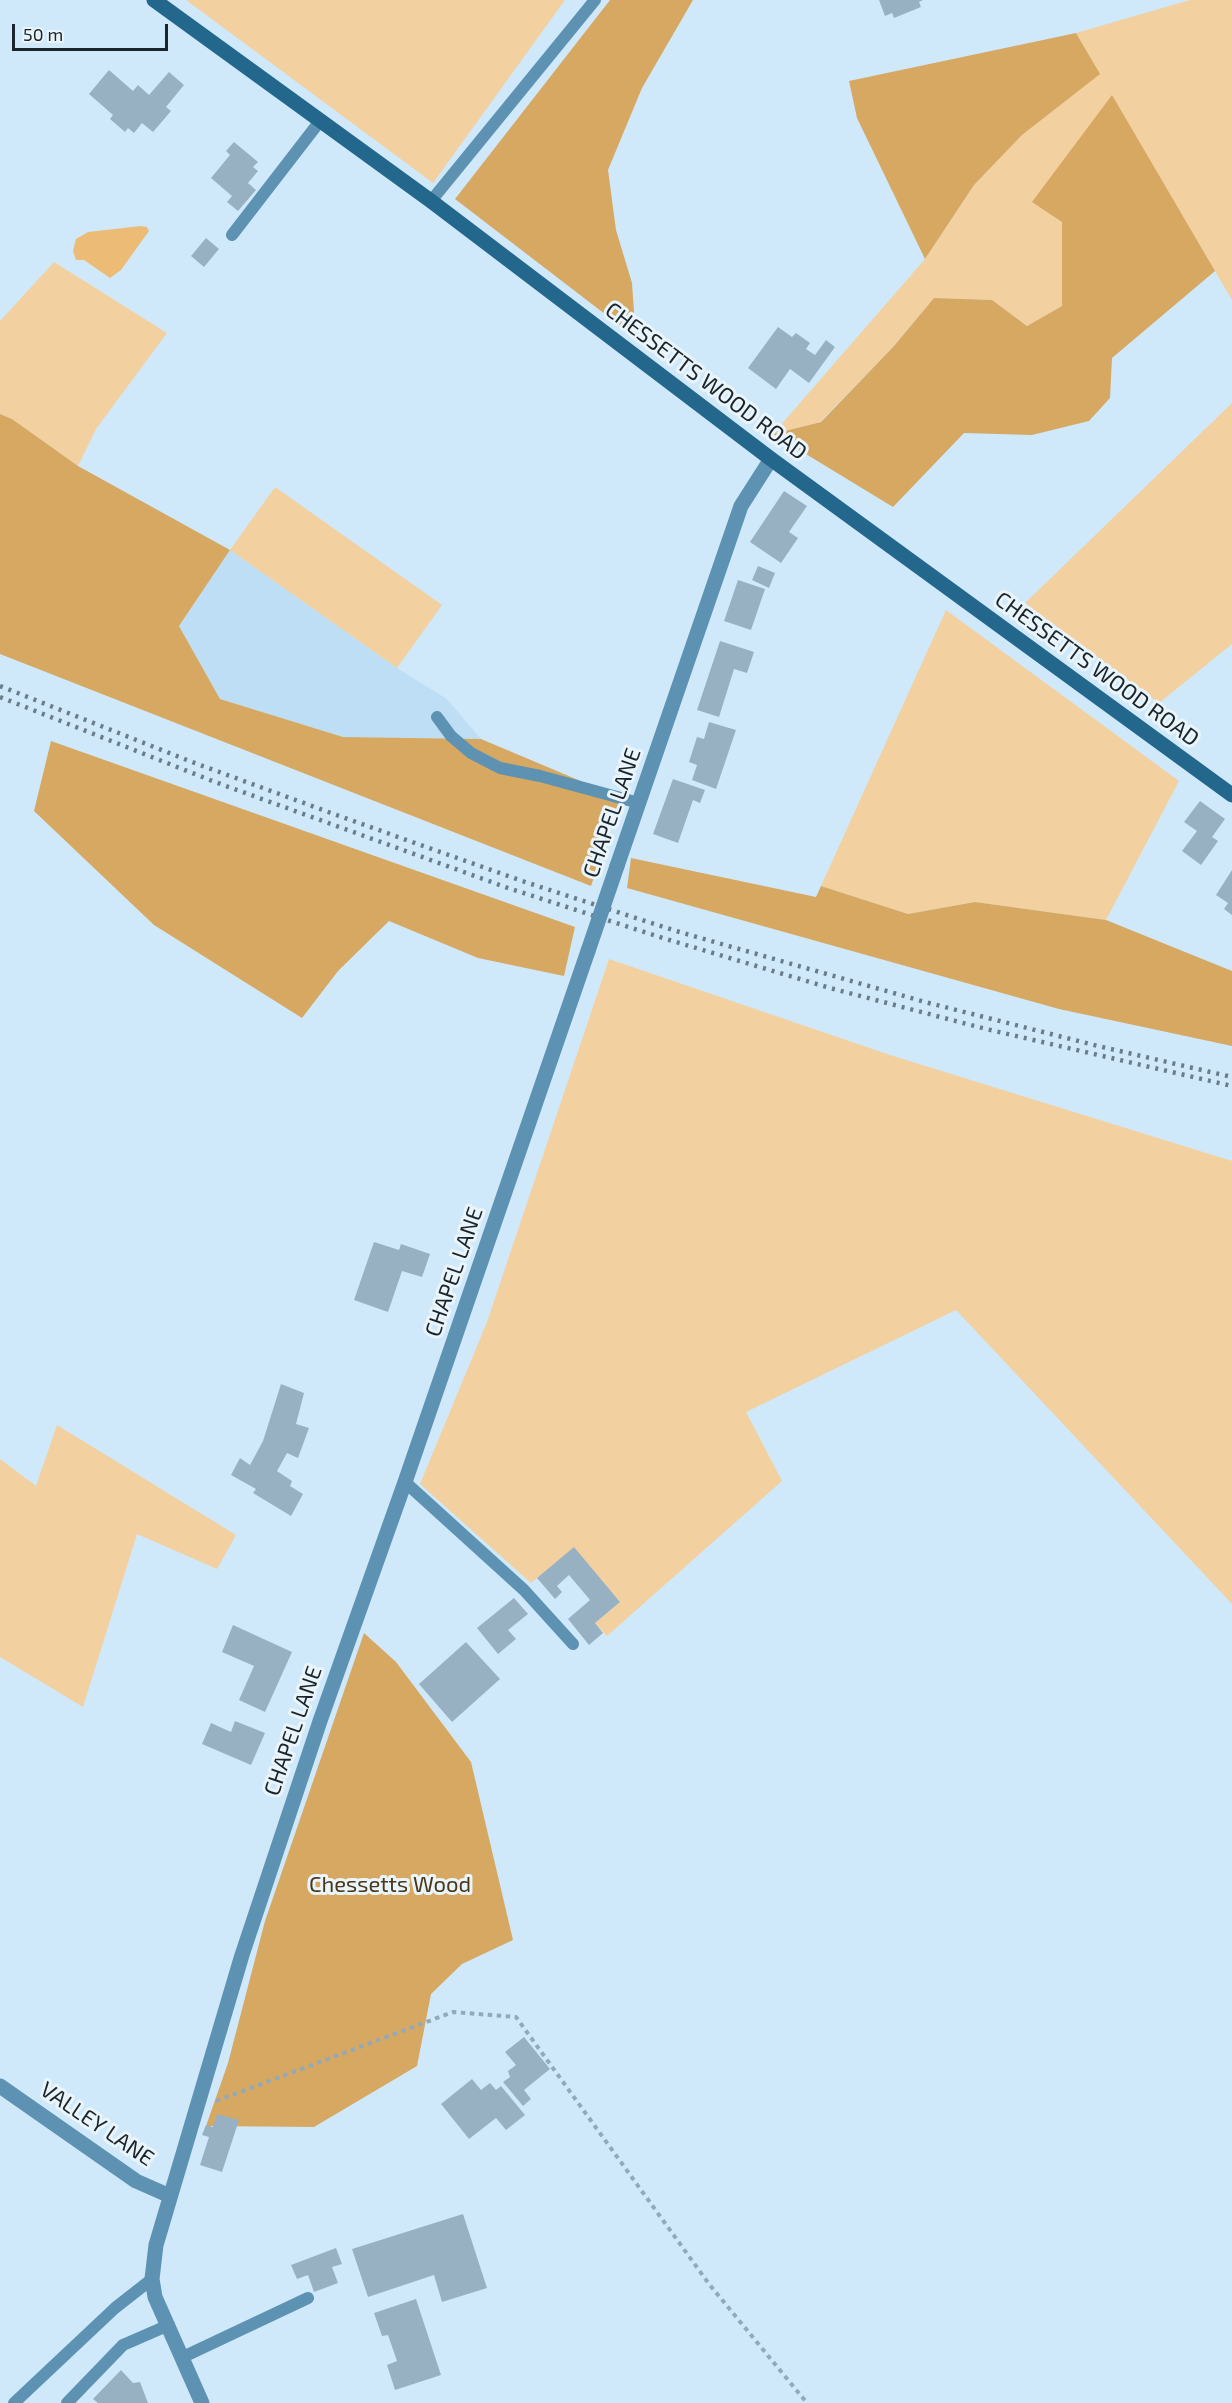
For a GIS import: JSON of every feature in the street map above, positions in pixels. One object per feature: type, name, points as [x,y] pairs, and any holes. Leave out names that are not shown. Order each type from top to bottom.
[{"type":"street","name":"CHESSETTS WOOD ROAD","points":[[154,0],[431,201],[771,459],[1232,795]]},
{"type":"street","name":"CHAPEL LANE","points":[[202,2403],[169,2325],[154,2297],[152,2279],[156,2245],[170,2196],[242,1955],[312,1743],[405,1482],[741,506],[771,459]]},
{"type":"street","name":"VALLEY LANE","points":[[0,2086],[136,2181],[170,2196]]},
{"type":"lane","points":[[431,201],[595,0]]},
{"type":"lane","points":[[232,235],[320,121]]},
{"type":"lane","points":[[437,717],[451,736],[471,753],[500,768],[639,802]]},
{"type":"lane","points":[[405,1482],[524,1590],[573,1644]]},
{"type":"lane","points":[[14,2403],[116,2308],[152,2279]]},
{"type":"lane","points":[[183,2357],[308,2298]]},
{"type":"lane","points":[[67,2403],[123,2345],[169,2325]]},
{"type":"path","points":[[197,2108],[453,2012],[516,2017],[709,2283],[807,2403]]},
{"type":"shaded area","points":[[186,0],[565,0],[433,183]]},
{"type":"shaded area","points":[[1190,0],[1232,0],[1232,300],[1112,96],[1062,222],[1062,306],[1027,326],[992,300],[934,298],[894,346],[820,422],[773,434],[925,259],[974,185],[1022,135],[1099,74],[1076,33]]},
{"type":"shaded area","points":[[147,227],[149,231],[121,270],[110,278],[84,260],[76,260],[73,251],[76,239],[88,232]]},
{"type":"shaded area","points":[[54,262],[167,333],[96,429],[78,466],[12,419],[0,414],[0,321]]},
{"type":"shaded area","points":[[1232,403],[1232,644],[1159,703],[1025,603]]},
{"type":"shaded area","points":[[275,487],[442,605],[397,668],[230,550]]},
{"type":"shaded area","points":[[230,550],[397,668],[447,699],[481,739],[343,737],[220,699],[179,626]]},
{"type":"shaded area","points":[[946,610],[1179,781],[1106,920],[975,902],[908,914],[821,886]]},
{"type":"shaded area","points":[[609,959],[890,1055],[1232,1161],[1232,1604],[956,1310],[746,1412],[782,1481],[607,1636],[595,1623],[620,1602],[574,1548],[531,1583],[420,1484],[487,1322]]},
{"type":"shaded area","points":[[57,1425],[236,1535],[217,1569],[137,1534],[83,1707],[0,1657],[0,1459],[36,1486]]},
{"type":"green space","points":[[610,0],[693,0],[642,88],[608,170],[616,230],[632,283],[634,312],[627,331],[455,199]]},
{"type":"green space","points":[[1076,33],[1100,74],[1022,135],[974,185],[925,259],[857,118],[849,81]]},
{"type":"green space","points":[[1112,95],[1215,271],[1112,358],[1110,398],[1089,421],[1032,435],[964,433],[893,507],[773,434],[821,422],[894,346],[934,298],[992,300],[1027,326],[1062,306],[1062,222],[1032,202]]},
{"type":"green space","points":[[0,414],[12,419],[78,466],[230,550],[179,626],[220,699],[343,737],[481,739],[621,798],[591,886],[0,654]]},
{"type":"green space","points":[[51,741],[575,927],[564,976],[478,958],[389,921],[338,971],[302,1018],[154,925],[34,811]]},
{"type":"green space","points":[[631,858],[816,897],[821,886],[908,914],[975,902],[1106,920],[1232,971],[1232,1046],[1059,1009],[627,888]]},
{"type":"green space","name":"Chessetts Wood","points":[[364,1633],[396,1662],[471,1762],[513,1940],[462,1964],[431,1994],[417,2066],[314,2127],[206,2126],[228,2063],[265,1921]]},
{"type":"building","points":[[879,0],[923,0],[919,2],[921,7],[894,18],[892,13],[885,16]]},
{"type":"building","points":[[109,70],[133,91],[138,85],[149,95],[169,72],[184,85],[166,107],[171,111],[153,132],[142,123],[134,133],[128,128],[125,132],[110,119],[113,115],[89,94]]},
{"type":"building","points":[[234,142],[258,162],[253,167],[258,171],[248,183],[256,190],[238,211],[227,202],[232,196],[211,178],[230,155],[226,151]]},
{"type":"building","points":[[206,238],[219,249],[204,267],[191,256]]},
{"type":"building","points":[[778,327],[792,337],[796,333],[810,343],[806,349],[815,355],[826,340],[835,347],[809,383],[790,369],[776,389],[748,368]]},
{"type":"building","points":[[784,491],[807,506],[789,532],[798,538],[781,563],[750,542]]},
{"type":"building","points":[[758,566],[775,573],[769,588],[752,580]]},
{"type":"building","points":[[738,580],[765,589],[751,630],[724,621]]},
{"type":"building","points":[[720,641],[754,652],[747,673],[734,669],[719,717],[697,710]]},
{"type":"building","points":[[709,722],[736,730],[716,789],[692,780],[697,765],[689,762],[697,737],[704,739]]},
{"type":"building","points":[[673,779],[705,790],[700,803],[693,800],[678,843],[653,834]]},
{"type":"building","points":[[1200,801],[1225,819],[1212,837],[1218,841],[1201,865],[1182,851],[1197,831],[1184,822]]},
{"type":"building","points":[[1232,870],[1232,915],[1224,909],[1228,903],[1216,895]]},
{"type":"building","points":[[374,1242],[399,1250],[401,1244],[430,1254],[422,1277],[402,1271],[388,1312],[354,1300]]},
{"type":"building","points":[[281,1384],[304,1393],[296,1424],[309,1428],[298,1458],[287,1453],[277,1471],[292,1481],[290,1486],[303,1494],[291,1516],[253,1493],[256,1489],[231,1475],[240,1458],[250,1465],[263,1441]]},
{"type":"building","points":[[574,1547],[620,1602],[595,1623],[603,1633],[589,1645],[568,1619],[590,1600],[569,1575],[557,1586],[562,1592],[555,1599],[537,1578]]},
{"type":"building","points":[[514,1598],[528,1614],[508,1630],[516,1639],[498,1654],[477,1628]]},
{"type":"building","points":[[233,1625],[292,1652],[265,1712],[239,1700],[254,1666],[222,1652]]},
{"type":"building","points":[[466,1642],[500,1679],[452,1722],[419,1684]]},
{"type":"building","points":[[235,1721],[265,1733],[251,1765],[202,1744],[211,1723],[231,1732]]},
{"type":"building","points":[[524,2037],[550,2069],[524,2090],[531,2099],[523,2106],[503,2082],[510,2077],[508,2071],[516,2065],[505,2052]]},
{"type":"building","points":[[472,2079],[481,2090],[490,2083],[496,2090],[501,2086],[525,2115],[506,2130],[496,2118],[469,2139],[441,2104]]},
{"type":"building","points":[[217,2114],[239,2120],[222,2172],[200,2165],[209,2137],[202,2135],[206,2125],[213,2127]]},
{"type":"building","points":[[463,2214],[487,2288],[442,2302],[434,2275],[368,2297],[352,2249]]},
{"type":"building","points":[[336,2248],[342,2264],[332,2267],[338,2283],[314,2292],[308,2275],[297,2279],[291,2265]]},
{"type":"building","points":[[416,2299],[441,2375],[395,2390],[387,2365],[397,2361],[388,2335],[382,2336],[374,2313]]},
{"type":"building","points":[[121,2370],[133,2383],[140,2382],[148,2403],[98,2403],[93,2399]]},
{"type":"railway","points":[[0,686],[192,762],[342,817],[522,881],[676,931],[925,1002],[1232,1077]]},
{"type":"railway","points":[[0,697],[215,782],[508,888],[666,939],[830,988],[986,1029],[1232,1086]]}]
